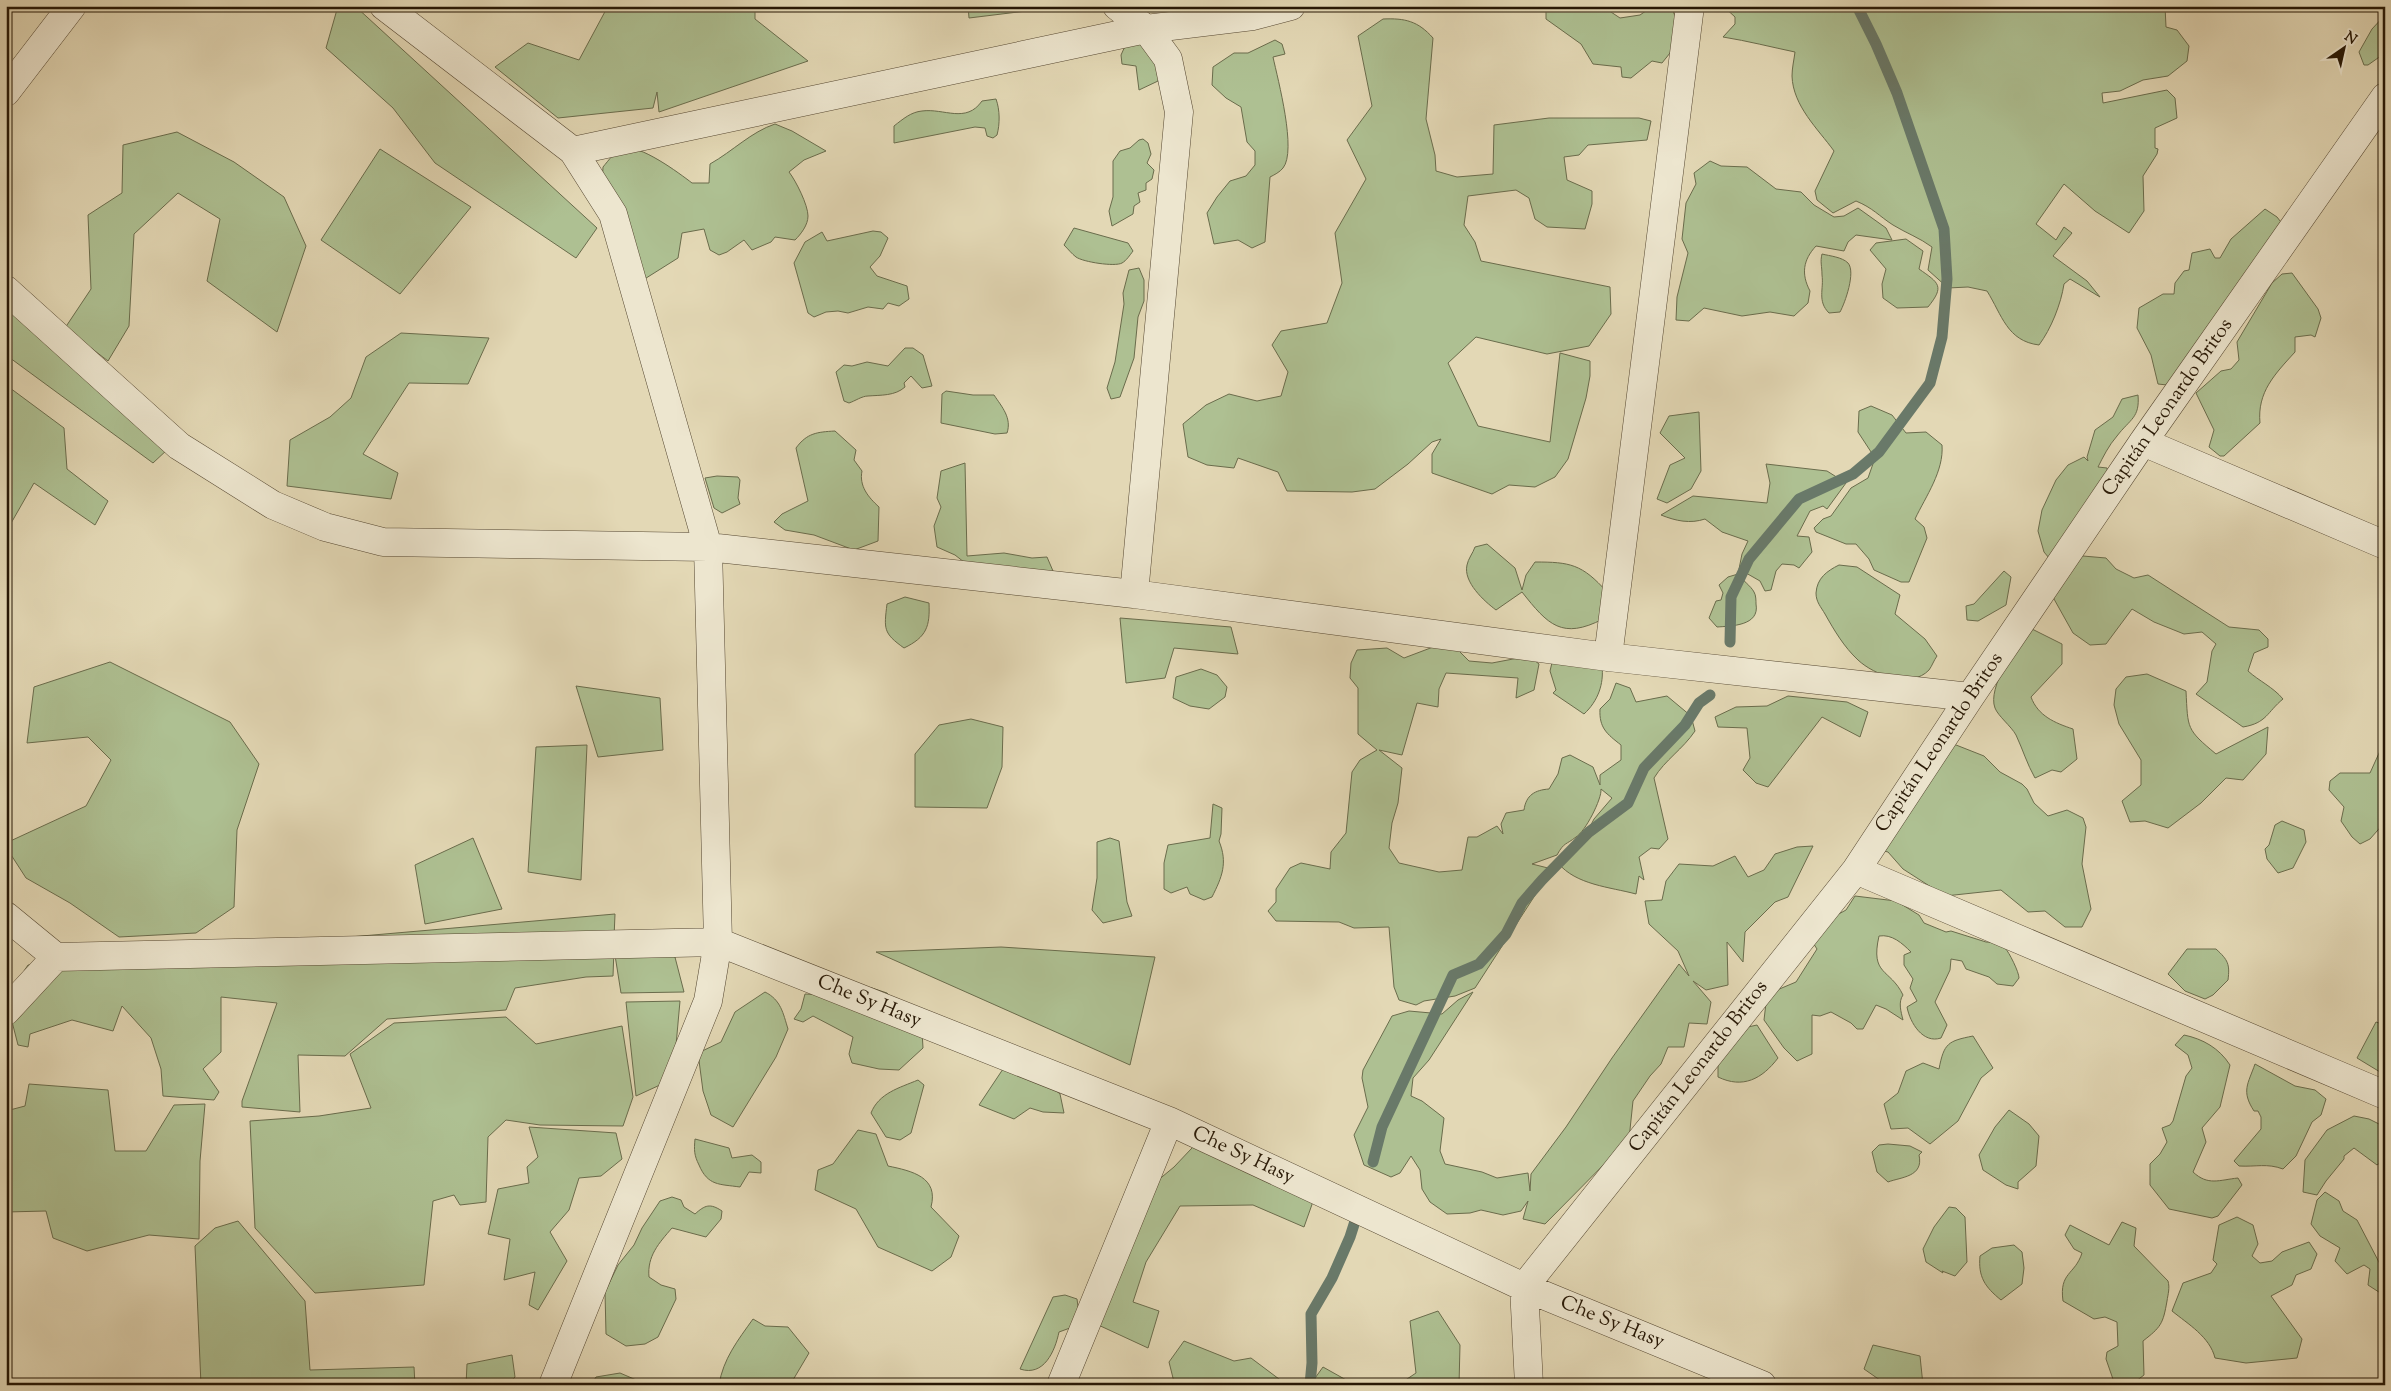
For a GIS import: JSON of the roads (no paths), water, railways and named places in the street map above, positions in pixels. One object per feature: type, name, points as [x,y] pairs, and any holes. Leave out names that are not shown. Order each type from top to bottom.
[{"type":"street","points":[[6,92],[72,6]]},
{"type":"street","points":[[384,6],[573,151],[613,214],[708,547],[718,942],[708,1001],[552,1385]]},
{"type":"street","points":[[1117,6],[1146,29],[1168,59],[1179,112],[1134,594]]},
{"type":"street","points":[[573,151],[1146,29],[1253,16],[1291,6]]},
{"type":"street","points":[[1608,657],[1690,6]]},
{"type":"street","name":"Capitán Leonardo Britos","points":[[1524,1287],[1856,870],[1970,697],[2143,442],[2385,97]]},
{"type":"street","points":[[6,290],[179,446],[273,505],[324,527],[383,542],[708,547],[1134,594],[1608,657],[1970,697]]},
{"type":"street","points":[[2143,442],[2385,545]]},
{"type":"street","points":[[1856,870],[2385,1095]]},
{"type":"street","points":[[6,916],[56,957],[718,942]]},
{"type":"street","name":"Che Sy Hasy","points":[[718,942],[1169,1121],[1524,1287],[1762,1385]]},
{"type":"street","points":[[6,1011],[56,957]]},
{"type":"street","points":[[1061,1385],[1169,1121]]},
{"type":"street","points":[[1524,1287],[1529,1385]]},
{"type":"waterway","points":[[1730,642],[1731,597],[1749,559],[1799,499],[1853,474],[1879,452],[1930,383],[1942,337],[1947,279],[1944,229],[1897,93],[1857,6]]},
{"type":"waterway","points":[[1373,1162],[1382,1127],[1453,975],[1479,964],[1506,934],[1522,903],[1542,880],[1589,832],[1628,803],[1644,768],[1685,725],[1699,703],[1710,695]]},
{"type":"waterway","points":[[1310,1385],[1312,1363],[1311,1314],[1332,1278],[1350,1237],[1357,1215]]}]
